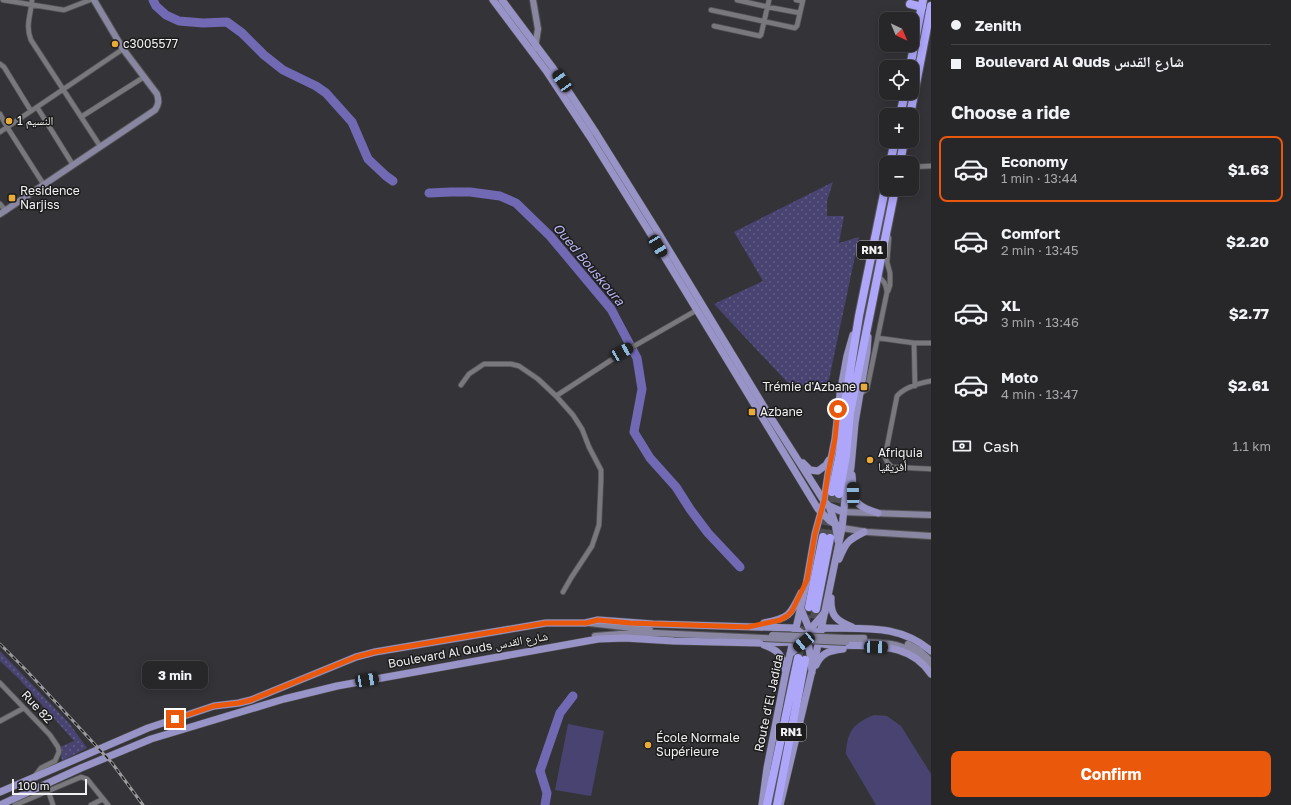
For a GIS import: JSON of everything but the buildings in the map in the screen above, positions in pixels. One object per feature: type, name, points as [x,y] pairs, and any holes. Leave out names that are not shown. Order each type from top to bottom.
[{"type":"highway","points":[[910,4],[923,3],[911,60]]},
{"type":"highway","points":[[911,108],[931,6]]},
{"type":"highway","name":"RN1","points":[[839,495],[843,415],[859,316],[884,196]]},
{"type":"highway","name":"RN1","points":[[839,495],[846,456],[850,413],[894,196]]},
{"type":"highway","points":[[809,608],[827,537]]},
{"type":"highway","name":"RN1","points":[[766,803],[799,655]]},
{"type":"highway","name":"RN1","points":[[778,804],[799,655]]},
{"type":"main road","points":[[2,214],[73,164],[155,110],[158,105],[159,101],[157,94],[123,49],[94,0]]},
{"type":"main road","points":[[493,0],[533,54],[590,137],[697,310],[809,495],[817,527]]},
{"type":"main road","points":[[502,0],[553,68],[662,238],[766,410],[795,455],[832,520],[838,545]]},
{"type":"main road","points":[[533,0],[538,29],[533,54]]},
{"type":"main road","points":[[748,627],[780,620],[787,616],[795,605],[807,580],[817,527],[824,506],[847,356],[859,316]]},
{"type":"main road","points":[[869,317],[867,352],[855,423],[851,468],[853,494],[855,499],[865,508],[878,513]]},
{"type":"main road","points":[[795,455],[806,467],[814,471],[818,471],[826,465],[831,457]]},
{"type":"main road","points":[[824,506],[838,505],[839,495],[851,468]]},
{"type":"main road","points":[[809,495],[824,506],[844,512],[931,515]]},
{"type":"main road","points":[[778,804],[812,672],[842,528],[844,512],[839,495]]},
{"type":"main road","points":[[817,527],[844,512]]},
{"type":"main road","points":[[832,520],[842,528],[864,532],[931,536]]},
{"type":"main road","points":[[833,572],[846,544],[852,538],[864,532]]},
{"type":"main road","name":"Route d'El Jadida","points":[[766,803],[767,768],[785,676],[799,655],[793,642],[796,628],[809,608],[807,580]]},
{"type":"main road","points":[[831,583],[830,603],[834,616],[839,621],[858,629]]},
{"type":"main road","points":[[803,617],[809,608]]},
{"type":"main road","points":[[803,617],[814,621],[825,612]]},
{"type":"main road","points":[[793,642],[805,638],[812,632],[825,612]]},
{"type":"main road","points":[[803,617],[812,632],[824,645],[886,647],[908,653],[917,659],[931,674]]},
{"type":"main road","name":"Boulevard Al Quds شارع القدس","points":[[0,792],[148,728],[214,706],[251,700],[356,657],[375,652],[546,623],[586,623],[598,620],[630,623],[796,628]]},
{"type":"main road","points":[[586,623],[655,632],[762,639],[894,640],[915,648],[931,661]]},
{"type":"main road","points":[[796,628],[805,638],[809,646],[799,655]]},
{"type":"main road","points":[[812,632],[826,628],[896,632],[917,640],[931,651]]},
{"type":"main road","points":[[559,645],[600,636],[655,632]]},
{"type":"main road","points":[[799,655],[805,638]]},
{"type":"main road","name":"Boulevard Al Quds شارع القدس","points":[[0,805],[81,768],[151,739],[284,699],[337,686],[598,639],[762,639],[793,642]]},
{"type":"main road","points":[[762,639],[780,655],[784,661],[785,676]]},
{"type":"main road","points":[[846,640],[894,644],[909,649],[931,667]]},
{"type":"main road","points":[[812,672],[823,654],[829,651],[865,646]]},
{"type":"main road","points":[[799,655],[812,672]]},
{"type":"street","points":[[3,0],[31,2],[64,10],[90,0]]},
{"type":"street","points":[[737,0],[800,13]]},
{"type":"street","points":[[714,26],[757,37],[762,35],[769,0]]},
{"type":"street","points":[[711,10],[795,28],[797,26],[802,1],[796,0]]},
{"type":"street","points":[[31,2],[28,19],[28,33],[100,146]]},
{"type":"street","points":[[0,132],[123,49]]},
{"type":"street","points":[[0,64],[4,67],[31,111]]},
{"type":"street","points":[[82,117],[144,77]]},
{"type":"street","points":[[37,107],[73,164]]},
{"type":"street","points":[[0,114],[44,185]]},
{"type":"street","points":[[919,167],[931,166]]},
{"type":"street","points":[[0,204],[2,214]]},
{"type":"street","points":[[860,394],[867,390],[887,292],[890,285],[890,273],[887,262],[889,238],[886,233]]},
{"type":"street","points":[[877,276],[882,279],[886,285],[887,292]]},
{"type":"street","points":[[556,396],[622,352],[697,310]]},
{"type":"street","points":[[878,338],[914,343],[931,343]]},
{"type":"street","points":[[914,343],[915,386]]},
{"type":"street","points":[[461,385],[469,374],[484,364],[511,364],[526,370],[538,379],[573,415],[582,429],[589,448],[601,470],[600,516],[597,534],[592,546],[563,592]]},
{"type":"street","points":[[931,381],[921,383],[897,396],[885,457],[886,462],[892,467],[931,469]]},
{"type":"street","name":"Rue 82","points":[[0,683],[50,735],[58,747],[55,761],[41,768],[34,777]]},
{"type":"street","points":[[0,721],[24,708]]},
{"type":"street","points":[[15,805],[81,777],[87,779],[108,805]]},
{"type":"street","points":[[48,790],[53,805]]},
{"type":"street","points":[[91,805],[103,799]]},
{"type":"shaded area","points":[[833,182],[827,201],[827,216],[844,216],[839,243],[859,237],[827,389],[788,383],[714,304],[763,281],[734,232]]},
{"type":"shaded area","points":[[0,651],[69,723],[87,748],[62,761],[60,747],[74,741],[19,679],[0,661]]},
{"type":"shaded area","points":[[874,715],[887,716],[901,726],[931,774],[931,805],[876,805],[846,754],[848,740],[852,729],[861,721]]},
{"type":"shaded area","points":[[568,724],[604,731],[591,796],[555,790]]},
{"type":"waterway","name":"Oued Bouskoura","points":[[153,0],[156,6],[166,15],[179,21],[203,23],[227,22],[242,33],[264,55],[283,70],[316,86],[326,93],[352,122],[368,159],[393,181]]},
{"type":"waterway","name":"Oued Bouskoura","points":[[429,193],[470,192],[500,196],[516,203],[550,236],[611,309],[637,358],[642,389],[634,432],[650,458],[676,487],[708,533],[740,567]]},
{"type":"waterway","name":"Oued Bouskoura","points":[[545,805],[547,793],[540,771],[560,713],[573,696]]},
{"type":"tunnel","points":[[823,537],[832,492]]},
{"type":"tunnel","points":[[830,538],[839,494]]},
{"type":"tunnel","points":[[798,658],[809,607]]},
{"type":"tunnel","points":[[811,630],[816,609]]},
{"type":"railway","points":[[0,644],[112,763],[143,805]]},
{"type":"place","name":"c3005577","points":[[115,44]]},
{"type":"place","name":"النسيم 1","points":[[9,121]]},
{"type":"place","name":"Residence Narjiss","points":[[12,198]]},
{"type":"place","name":"Trémie d'Azbane","points":[[864,387]]},
{"type":"place","name":"Azbane","points":[[752,412]]},
{"type":"place","name":"Afriquia أفريقيا","points":[[870,460]]},
{"type":"place","name":"École Normale Supérieure","points":[[648,745]]},
{"type":"route","points":[[175,719],[221,704],[239,703],[251,700],[356,657],[375,652],[546,623],[586,623],[598,620],[630,623],[748,627],[780,620],[792,611],[807,580],[815,534],[824,501],[835,439],[838,409]]}]
